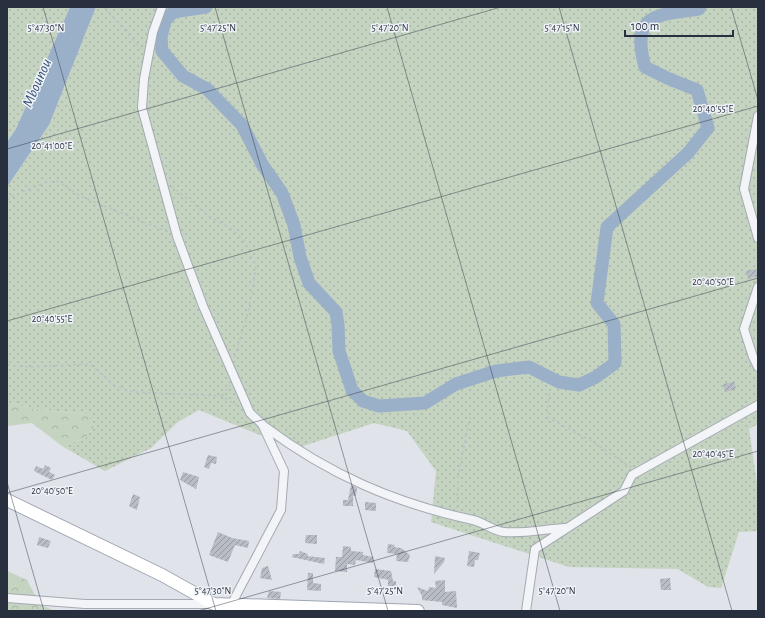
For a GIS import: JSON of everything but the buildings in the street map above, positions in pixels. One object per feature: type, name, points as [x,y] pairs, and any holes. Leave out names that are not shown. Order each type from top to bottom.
[{"type":"main road","points":[[7,500],[162,575],[214,604],[291,609],[418,611]]},
{"type":"street","points":[[162,7],[152,32],[142,108],[163,179],[177,236],[230,372],[250,413],[294,449],[341,475],[411,505],[456,517],[474,520],[503,532],[566,528]]},
{"type":"street","points":[[758,116],[744,190],[758,238]]},
{"type":"street","points":[[758,287],[744,329],[753,358],[758,367]]},
{"type":"street","points":[[526,611],[535,549],[624,491],[632,475],[758,405]]},
{"type":"street","points":[[232,605],[281,510],[284,471],[262,424]]},
{"type":"street","points":[[7,598],[85,604],[214,604]]},
{"type":"path","points":[[104,7],[140,46],[147,64]]},
{"type":"path","points":[[163,179],[208,216],[237,234],[245,242],[256,267],[248,313],[230,372],[231,383],[222,396]]},
{"type":"path","points":[[7,201],[14,195],[46,182],[57,181],[82,197],[177,236]]},
{"type":"path","points":[[7,365],[30,367],[90,364],[114,385],[134,392],[222,396],[250,413]]},
{"type":"path","points":[[549,393],[547,417],[593,442],[630,466],[632,475]]},
{"type":"path","points":[[456,517],[458,476],[470,417]]},
{"type":"green space","points":[[7,7],[70,7],[16,129],[7,142]]},
{"type":"green space","points":[[96,7],[758,7],[758,424],[749,429],[758,490],[758,531],[739,532],[721,588],[708,587],[678,569],[569,567],[431,522],[436,471],[407,431],[374,423],[294,449],[199,410],[178,422],[151,448],[105,471],[62,446],[85,438],[94,427],[88,414],[33,409],[7,402],[7,187],[49,125]]},
{"type":"green space","points":[[7,402],[33,409],[88,414],[94,427],[85,438],[62,446],[32,423],[7,426]]},
{"type":"green space","points":[[7,571],[27,580],[40,605],[56,611],[7,611]]},
{"type":"water","name":"Mbounou","points":[[70,7],[96,7],[49,125],[7,187],[7,142],[16,129]]},
{"type":"waterway","points":[[206,7],[173,12],[165,21],[161,37],[162,51],[183,76],[207,89],[242,125],[262,164],[282,193],[294,225],[300,257],[309,283],[336,312],[339,351],[352,390],[363,401],[379,406],[425,403],[456,384],[496,371],[529,367],[559,382],[579,385],[596,377],[615,363],[614,324],[597,303],[607,227],[688,153],[708,128],[697,90],[645,67],[641,49],[641,36],[644,26],[651,20],[671,13],[699,9],[700,7]]}]
